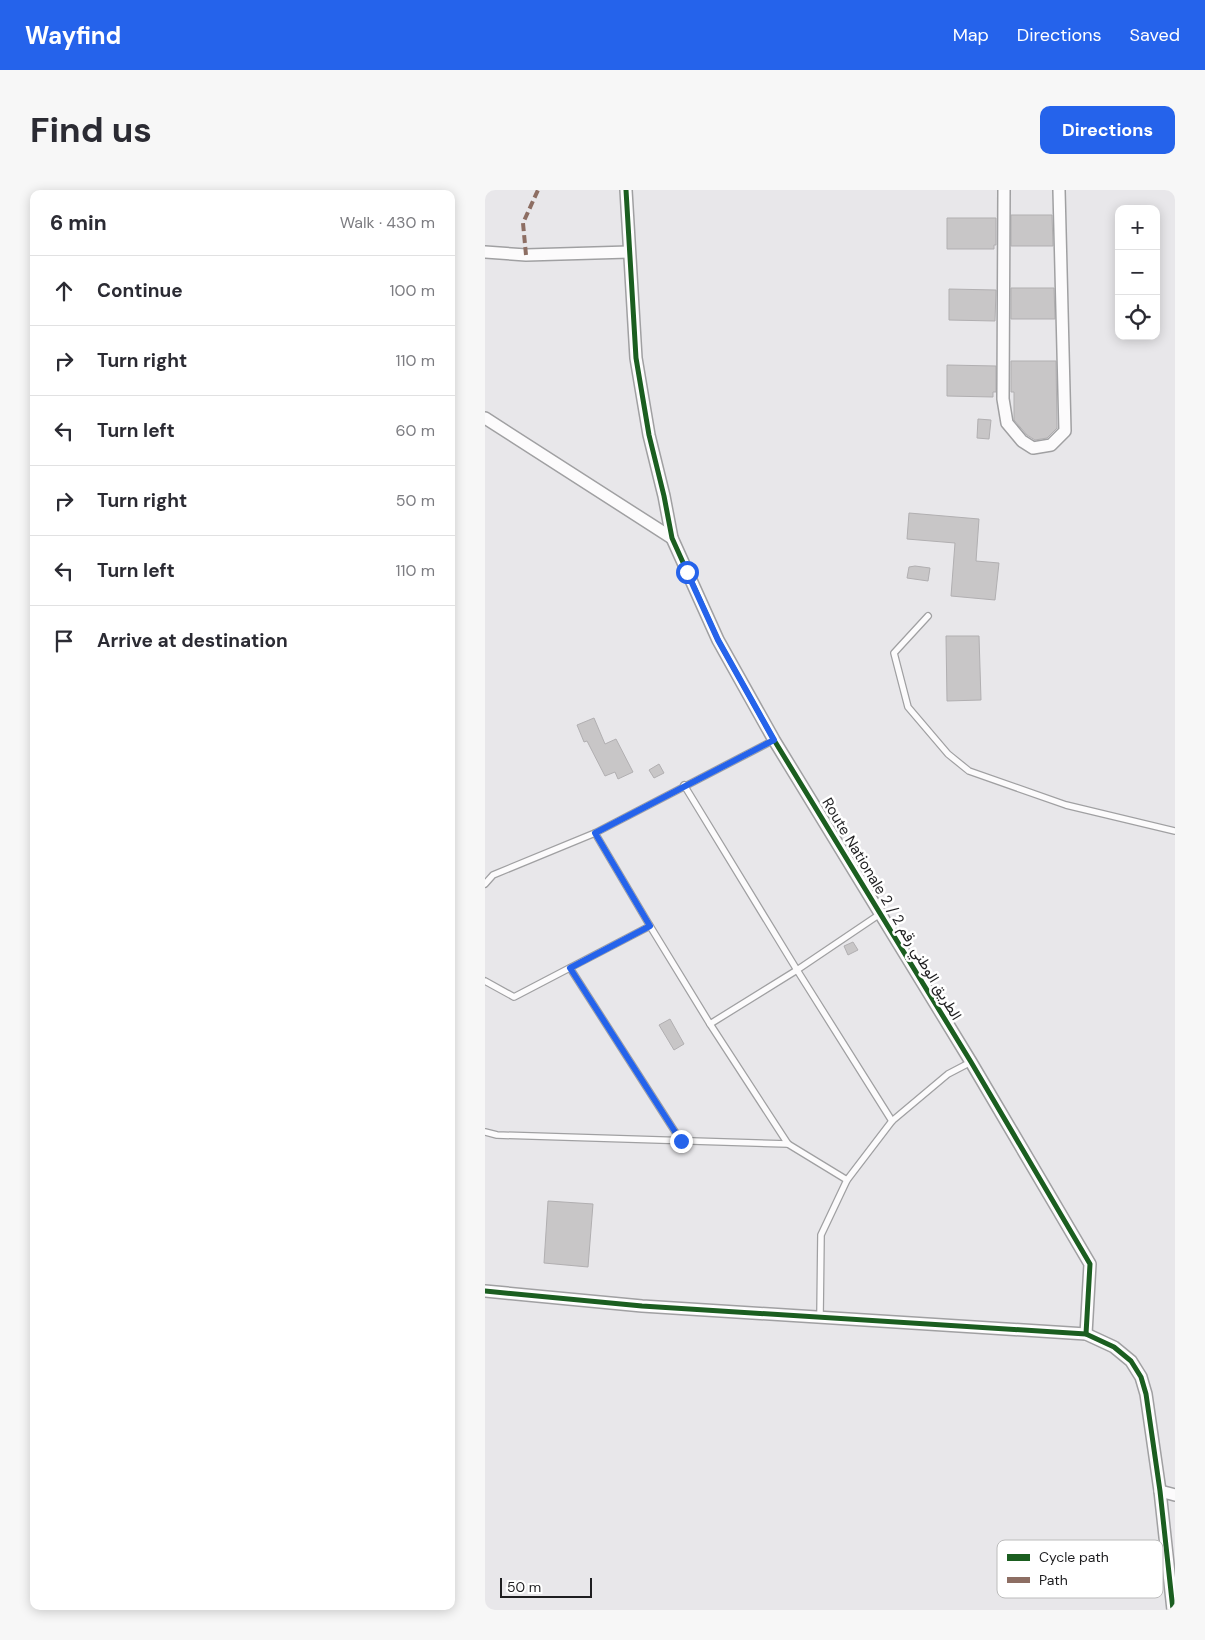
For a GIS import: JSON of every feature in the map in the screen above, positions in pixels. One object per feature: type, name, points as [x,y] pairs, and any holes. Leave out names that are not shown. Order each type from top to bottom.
[{"type":"street","name":"Route Nationale 2 / الطريق الوطني رقم 2","points":[[626,190],[636,358],[649,435],[672,538],[718,640],[774,740],[971,1062],[1089,1264],[1086,1334]]},
{"type":"street","points":[[1005,190],[1003,399],[1007,423],[1021,441],[1033,448],[1051,445],[1065,431],[1059,190]]},
{"type":"street","points":[[485,252],[526,256],[629,252]]},
{"type":"street","points":[[485,418],[672,538]]},
{"type":"street","points":[[485,1290],[642,1306],[1086,1334],[1114,1347],[1131,1362],[1141,1377],[1146,1394],[1160,1491],[1173,1610]]},
{"type":"street","points":[[1160,1491],[1175,1495]]},
{"type":"lane","points":[[927,616],[894,653],[908,707],[948,754],[969,771],[1066,805],[1175,831]]},
{"type":"lane","points":[[485,884],[493,875],[595,833],[684,785],[774,740]]},
{"type":"lane","points":[[684,785],[892,1121]]},
{"type":"lane","points":[[595,833],[710,1024],[788,1144],[847,1180]]},
{"type":"lane","points":[[710,1024],[797,970],[880,914]]},
{"type":"lane","points":[[485,981],[514,998],[650,926]]},
{"type":"lane","points":[[570,968],[681,1141]]},
{"type":"lane","points":[[820,1316],[821,1235],[847,1180],[892,1121],[948,1074],[971,1062]]},
{"type":"lane","points":[[485,1132],[497,1135],[788,1144]]},
{"type":"building","points":[[1011,215],[1052,215],[1053,246],[1011,246]]},
{"type":"building","points":[[947,218],[996,218],[996,245],[994,245],[994,249],[947,249]]},
{"type":"building","points":[[1011,288],[1054,288],[1055,319],[1011,319]]},
{"type":"building","points":[[949,289],[996,290],[995,321],[949,320]]},
{"type":"building","points":[[1011,361],[1056,361],[1057,428],[1047,438],[1035,440],[1027,435],[1014,420],[1014,392],[1011,392]]},
{"type":"building","points":[[947,365],[996,366],[996,392],[993,392],[993,397],[947,396]]},
{"type":"building","points":[[978,419],[991,420],[989,439],[977,438]]},
{"type":"building","points":[[909,513],[979,519],[976,561],[999,563],[995,600],[951,596],[955,543],[907,539]]},
{"type":"building","points":[[909,567],[930,568],[928,581],[907,578]]},
{"type":"building","points":[[946,636],[979,636],[981,700],[947,701]]},
{"type":"building","points":[[594,718],[605,744],[616,739],[633,772],[618,779],[615,772],[605,776],[587,741],[584,742],[577,725]]},
{"type":"building","points":[[659,764],[664,773],[654,778],[649,770]]},
{"type":"building","points":[[853,942],[858,950],[848,955],[844,946]]},
{"type":"building","points":[[670,1019],[684,1044],[674,1050],[659,1025]]},
{"type":"building","points":[[548,1201],[593,1204],[588,1267],[544,1263]]},
{"type":"marked path","points":[[526,255],[523,223],[538,190]]},
{"type":"cycle path","points":[[626,190],[636,358],[649,435],[672,538],[718,640],[774,740],[971,1062],[1090,1264],[1086,1334]]},
{"type":"cycle path","points":[[485,1291],[642,1306],[1086,1334],[1114,1347],[1131,1361],[1141,1377],[1146,1394],[1160,1491],[1173,1610]]},
{"type":"route","points":[[681,1141],[570,968],[650,926],[595,833],[684,785],[774,740],[718,640],[687,572]]}]
